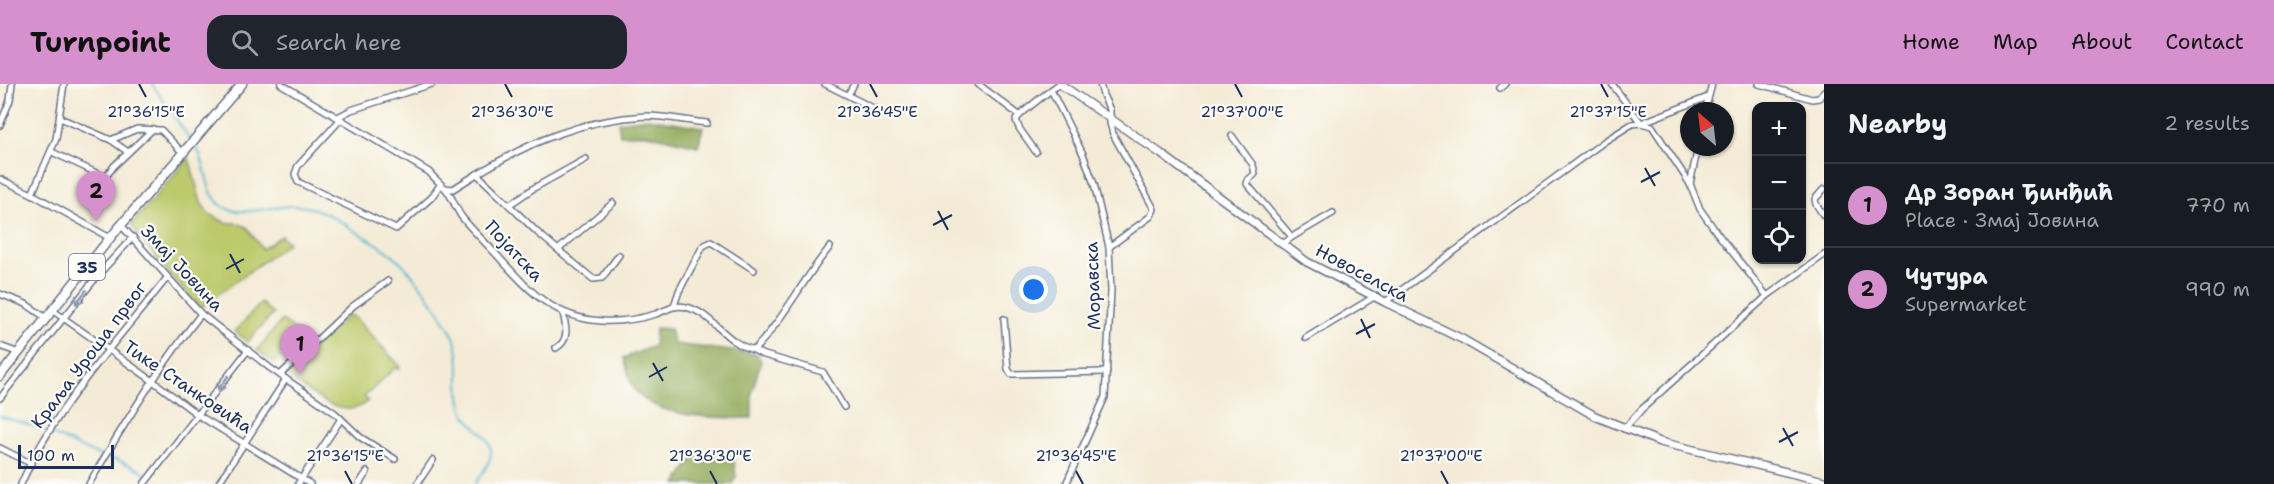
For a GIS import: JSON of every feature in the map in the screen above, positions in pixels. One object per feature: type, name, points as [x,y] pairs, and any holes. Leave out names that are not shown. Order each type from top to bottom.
[{"type":"main road","name":"35","points":[[0,375],[110,238],[242,84]]},
{"type":"street","points":[[0,126],[10,100],[12,84]]},
{"type":"street","points":[[32,194],[52,152],[60,118],[64,84]]},
{"type":"street","name":"Појатска","points":[[281,84],[429,172],[462,216],[524,285],[550,306],[563,313],[598,321],[624,321],[657,314],[674,306]]},
{"type":"street","points":[[432,84],[351,110],[340,118],[298,166],[296,179],[301,184],[362,211],[393,229],[398,229],[442,187],[453,189],[511,153],[579,126],[608,120],[649,116],[707,123]]},
{"type":"street","points":[[825,84],[881,112]]},
{"type":"street","points":[[848,95],[854,84]]},
{"type":"street","points":[[978,84],[1019,115]]},
{"type":"street","points":[[1036,152],[1016,124],[1019,115],[1059,84]]},
{"type":"street","name":"Новоселска","points":[[1059,84],[1307,262],[1462,339],[1559,396],[1624,429],[1675,446],[1824,481]]},
{"type":"street","points":[[1100,84],[1110,110],[1109,118],[1113,134],[1154,212],[1109,247]]},
{"type":"street","points":[[1500,88],[1505,84]]},
{"type":"street","points":[[1612,84],[1641,123],[1652,126],[1690,184],[1700,208],[1767,296]]},
{"type":"street","points":[[1707,102],[1712,86],[1718,84]]},
{"type":"street","points":[[1759,84],[1812,99],[1819,98],[1824,92]]},
{"type":"street","name":"Моравска","points":[[1051,90],[1083,154],[1094,184],[1109,247],[1112,291],[1105,397],[1066,484]]},
{"type":"street","points":[[1384,302],[1605,141],[1632,124],[1641,123],[1708,97]]},
{"type":"street","points":[[60,118],[111,140],[128,152]]},
{"type":"street","points":[[111,140],[136,129],[153,129],[161,130],[185,149]]},
{"type":"street","points":[[87,201],[105,177],[153,129]]},
{"type":"street","points":[[1232,136],[1255,167],[1255,173],[1247,184],[1292,237]]},
{"type":"street","points":[[52,152],[105,177]]},
{"type":"street","points":[[1690,184],[1696,156]]},
{"type":"street","points":[[510,205],[534,188],[586,159]]},
{"type":"street","points":[[477,174],[584,272],[597,280],[602,278],[619,255]]},
{"type":"street","points":[[0,179],[32,194],[110,238]]},
{"type":"street","points":[[1824,189],[1815,199],[1824,216]]},
{"type":"street","points":[[559,249],[613,203]]},
{"type":"street","points":[[1282,245],[1333,213]]},
{"type":"street","name":"Змај Јовина","points":[[122,225],[201,315],[283,377],[336,413],[360,437],[395,459]]},
{"type":"street","points":[[0,398],[98,275],[133,237]]},
{"type":"street","points":[[754,270],[708,242],[679,291],[674,306],[688,307],[697,312],[736,344],[761,354],[823,372],[844,406]]},
{"type":"street","points":[[754,350],[766,337],[814,265],[830,247]]},
{"type":"street","points":[[1624,429],[1642,409],[1767,296],[1824,255]]},
{"type":"street","name":"Краља Уроша првог","points":[[21,484],[48,431],[167,278]]},
{"type":"street","points":[[218,484],[283,377],[353,306],[388,281]]},
{"type":"street","name":"Тике Станковића","points":[[0,294],[63,319],[153,381],[198,416],[245,443],[299,481],[310,484]]},
{"type":"street","points":[[1306,338],[1374,297]]},
{"type":"street","points":[[556,348],[566,337],[563,313]]},
{"type":"street","points":[[89,484],[170,355],[201,315]]},
{"type":"street","points":[[1004,320],[1008,369],[1011,374],[1107,372]]},
{"type":"street","points":[[0,346],[19,352]]},
{"type":"street","points":[[145,483],[248,350]]},
{"type":"street","points":[[299,481],[341,419]]},
{"type":"street","points":[[0,448],[30,463]]},
{"type":"street","points":[[417,484],[433,460]]},
{"type":"street","points":[[359,484],[367,472]]},
{"type":"green space","points":[[648,118],[703,127],[698,146],[647,134],[620,135],[618,122]]},
{"type":"green space","points":[[189,158],[201,203],[208,213],[226,223],[237,223],[247,227],[262,249],[281,236],[288,243],[200,308],[170,275],[131,225]]},
{"type":"green space","points":[[261,303],[273,314],[247,342],[235,331]]},
{"type":"green space","points":[[348,315],[354,317],[400,366],[399,370],[396,367],[364,397],[368,401],[358,407],[348,409],[327,403],[289,377],[290,369]]},
{"type":"green space","points":[[282,320],[298,333],[274,363],[257,350]]},
{"type":"green space","points":[[655,328],[670,329],[674,344],[757,354],[761,361],[752,392],[752,418],[688,415],[657,406],[644,399],[632,386],[624,358],[654,346]]},
{"type":"green space","points":[[733,455],[736,477],[732,484],[676,484],[694,457]]},
{"type":"waterway","points":[[152,84],[191,141]]},
{"type":"waterway","points":[[195,145],[212,193],[222,206],[238,211],[289,206],[320,211],[384,248],[419,283],[454,337],[464,412],[490,444],[490,459],[475,484]]},
{"type":"waterway","points":[[0,416],[34,426],[95,454],[123,462],[143,471],[152,484]]},
{"type":"place","name":"Чутура","points":[[96,221]]},
{"type":"place","name":"Др Зоран Ђинђић","points":[[300,374]]}]
